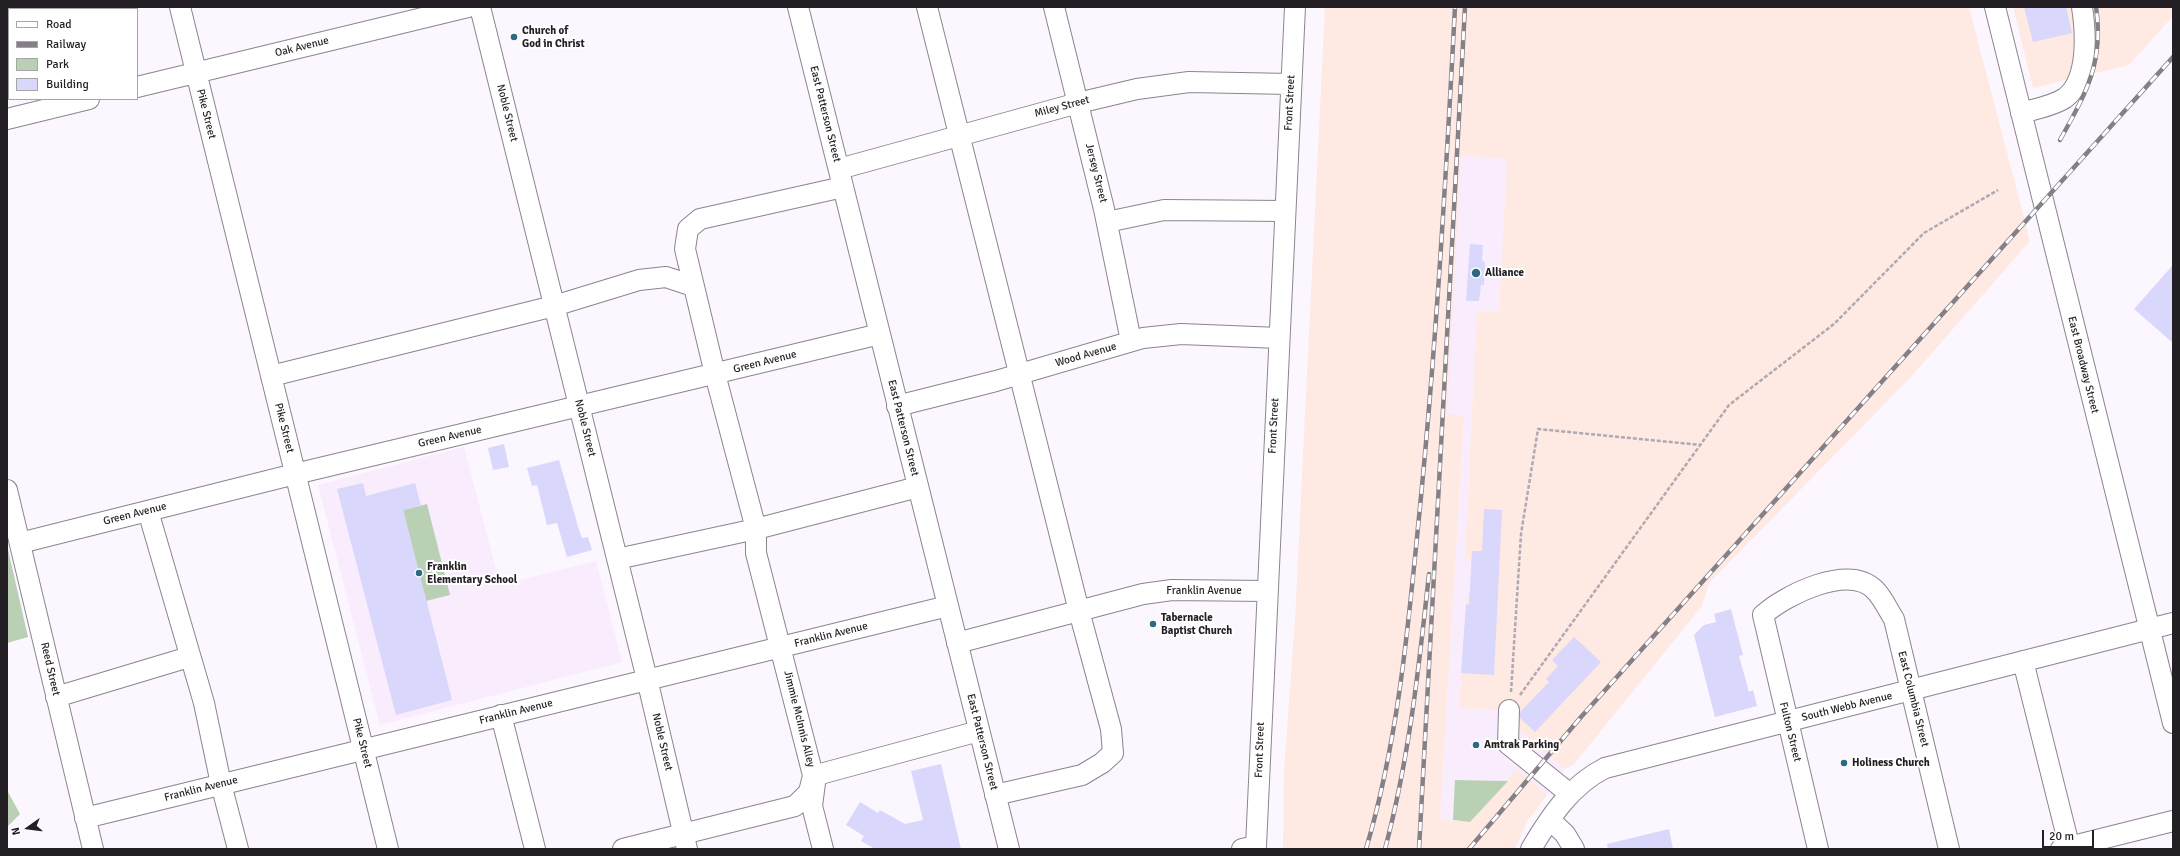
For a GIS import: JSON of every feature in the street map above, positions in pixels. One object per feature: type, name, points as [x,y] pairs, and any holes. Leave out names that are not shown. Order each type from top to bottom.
[{"type":"street","name":"Pike Street","points":[[180,7],[388,849]]},
{"type":"street","name":"Oak Avenue","points":[[138,87],[468,7]]},
{"type":"street","name":"Noble Street","points":[[480,7],[686,841]]},
{"type":"street","name":"East Patterson Street","points":[[798,7],[1009,849]]},
{"type":"street","points":[[927,7],[958,136],[1020,374],[1079,611],[1111,729],[1112,753],[1102,763],[1082,775],[995,795]]},
{"type":"street","name":"Front Street","points":[[1249,847],[1267,591],[1295,7]]},
{"type":"street","name":"East Broadway Street","points":[[1996,7],[2173,723]]},
{"type":"street","points":[[2021,113],[2064,98],[2073,88],[2084,59],[2085,32],[2082,7]]},
{"type":"street","name":"Jersey Street","points":[[1058,8],[1078,103],[1107,222],[1131,341]]},
{"type":"street","name":"Miley Street","points":[[715,374],[685,249],[688,228],[700,219],[841,178],[958,136],[1078,103],[1163,84],[1189,82],[1291,84]]},
{"type":"street","points":[[7,119],[85,100]]},
{"type":"street","points":[[1107,222],[1164,210],[1285,211]]},
{"type":"street","points":[[271,376],[554,306],[639,280],[666,277],[693,286]]},
{"type":"street","name":"Green Avenue","points":[[20,543],[295,474],[880,334]]},
{"type":"street","name":"Wood Avenue","points":[[897,406],[1020,374],[1131,341],[1162,335],[1180,334],[1278,338]]},
{"type":"street","name":"Jimmie McInnis Alley","points":[[715,374],[756,529],[756,553],[781,647],[813,784],[812,806],[823,849]]},
{"type":"street","points":[[617,559],[756,529],[918,487]]},
{"type":"street","name":"Reed Street","points":[[7,490],[93,849]]},
{"type":"street","points":[[148,511],[189,658],[204,703],[221,784],[238,849]]},
{"type":"street","name":"East Columbia Street","points":[[1763,615],[1774,605],[1792,594],[1832,581],[1855,580],[1875,590],[1894,619],[1949,849]]},
{"type":"street","name":"Franklin Avenue","points":[[957,643],[1143,594],[1172,590],[1267,591]]},
{"type":"street","name":"Franklin Avenue","points":[[85,818],[948,606]]},
{"type":"street","name":"Fulton Street","points":[[1763,615],[1818,849]]},
{"type":"street","name":"South Webb Avenue","points":[[1531,849],[1550,820],[1570,794],[1593,774],[1617,764],[1788,722],[2173,623]]},
{"type":"street","points":[[56,697],[189,658]]},
{"type":"street","points":[[2023,662],[2067,848],[2173,821]]},
{"type":"street","points":[[1509,710],[1508,744],[1570,794]]},
{"type":"street","points":[[501,715],[535,849]]},
{"type":"street","points":[[623,849],[686,841],[795,806],[809,792],[813,784],[979,731]]},
{"type":"street","points":[[1550,820],[1565,834],[1574,849]]},
{"type":"path","points":[[1509,710],[1729,405],[1834,324],[1924,233],[1998,190]]},
{"type":"path","points":[[1509,710],[1522,534],[1538,429],[1701,445]]},
{"type":"shaded area","points":[[1325,7],[1969,7],[2030,241],[1910,378],[1709,583],[1702,606],[1574,764],[1565,769],[1496,710],[1459,708],[1466,604],[1470,589],[1471,560],[1465,559],[1477,311],[1499,312],[1507,159],[1461,156],[1447,414],[1464,416],[1440,819],[1470,822],[1517,769],[1547,795],[1528,820],[1515,849],[1283,849],[1284,772],[1295,620]]},
{"type":"shaded area","points":[[2013,7],[2173,7],[2173,16],[2129,65],[2033,88]]},
{"type":"shaded area","points":[[1461,156],[1507,159],[1499,313],[1477,312],[1465,559],[1471,560],[1470,589],[1466,604],[1459,708],[1496,710],[1565,769],[1547,795],[1517,770],[1508,781],[1456,780],[1453,820],[1440,819],[1464,416],[1446,415]]},
{"type":"shaded area","name":"Franklin Elementary School","points":[[464,447],[500,585],[596,561],[622,662],[380,725],[318,485]]},
{"type":"green space","points":[[427,504],[450,595],[426,601],[403,510]]},
{"type":"green space","points":[[7,545],[28,637],[7,643]]},
{"type":"green space","points":[[1455,780],[1508,781],[1470,822],[1453,820]]},
{"type":"green space","points":[[7,790],[20,814],[7,827]]},
{"type":"building","points":[[2024,7],[2066,7],[2072,33],[2033,42]]},
{"type":"building","points":[[1470,244],[1483,245],[1482,261],[1485,262],[1484,285],[1481,285],[1479,301],[1466,301]]},
{"type":"building","points":[[2173,265],[2173,343],[2134,309]]},
{"type":"building","points":[[504,444],[509,467],[493,470],[488,448]]},
{"type":"building","points":[[559,460],[579,530],[582,538],[588,537],[592,550],[567,557],[557,523],[547,525],[537,485],[532,486],[527,468]]},
{"type":"building","points":[[363,483],[366,496],[415,483],[421,506],[403,510],[452,700],[396,715],[337,489]]},
{"type":"building","points":[[1484,509],[1502,510],[1494,675],[1461,673],[1466,604],[1469,605],[1472,551],[1482,551]]},
{"type":"building","points":[[1731,609],[1743,655],[1739,656],[1749,692],[1753,690],[1757,706],[1715,717],[1694,635],[1704,625],[1716,622],[1714,614]]},
{"type":"building","points":[[1574,637],[1601,662],[1535,732],[1520,718],[1520,712],[1549,682],[1546,679],[1558,666],[1552,660]]},
{"type":"building","points":[[941,764],[961,849],[875,849],[861,841],[864,836],[846,825],[860,802],[878,813],[880,810],[905,824],[923,820],[911,771]]},
{"type":"building","points":[[1669,829],[1673,849],[1608,849],[1607,844]]},
{"type":"railway","points":[[1366,849],[1377,808],[1394,726],[1411,601],[1435,326],[1455,7]]},
{"type":"railway","points":[[1419,849],[1465,7]]},
{"type":"railway","points":[[2060,140],[2078,107],[2091,77],[2097,45],[2098,27],[2096,7]]},
{"type":"railway","points":[[1469,849],[1581,717],[2173,57]]},
{"type":"railway","points":[[1385,849],[1401,781],[1407,747],[1417,678],[1429,574]]},
{"type":"place","name":"Church of God in Christ","points":[[514,37]]},
{"type":"place","name":"Alliance","points":[[1476,273]]},
{"type":"place","name":"Franklin Elementary School","points":[[419,573]]},
{"type":"place","name":"Tabernacle Baptist Church","points":[[1153,624]]},
{"type":"place","name":"Amtrak Parking","points":[[1476,745]]},
{"type":"place","name":"Holiness Church","points":[[1844,763]]}]
